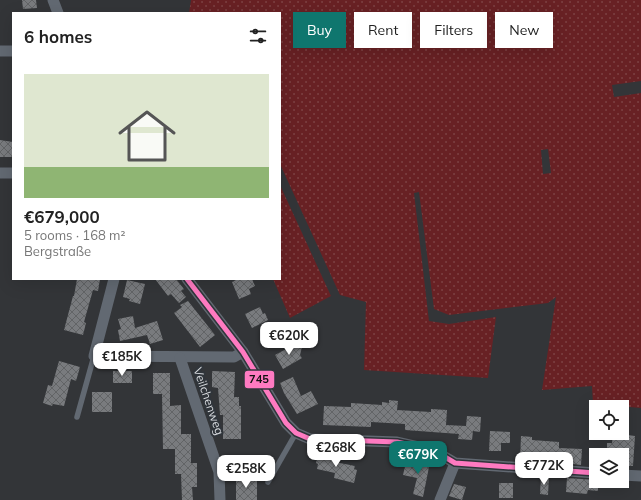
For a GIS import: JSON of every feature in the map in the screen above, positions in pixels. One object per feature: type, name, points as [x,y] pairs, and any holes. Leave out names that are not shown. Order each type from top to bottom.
[{"type":"street","points":[[54,0],[58,12]]},
{"type":"street","points":[[0,51],[12,51]]},
{"type":"street","points":[[0,173],[12,173]]},
{"type":"street","points":[[114,280],[94,356],[180,358],[234,357],[243,352]]},
{"type":"street","points":[[188,280],[243,352],[286,423],[296,433],[310,439],[397,442],[433,450],[455,463],[589,473]]},
{"type":"street","name":"Veilchenweg","points":[[180,358],[219,472],[220,500]]},
{"type":"street","points":[[440,500],[455,463]]},
{"type":"street","points":[[629,475],[641,476]]},
{"type":"lane","points":[[77,417],[94,356]]},
{"type":"lane","points":[[268,482],[296,433]]},
{"type":"shaded area","points":[[191,0],[641,0],[641,81],[612,85],[614,97],[641,93],[641,408],[629,407],[629,400],[593,400],[592,386],[542,390],[556,297],[548,303],[449,315],[434,309],[419,192],[414,193],[429,321],[449,324],[496,317],[488,378],[364,370],[366,302],[340,295],[281,166],[281,12],[189,12]],"holes":[[[548,149],[551,173],[543,174],[541,150]]]},
{"type":"shaded area","points":[[281,187],[331,296],[290,318],[273,280],[281,280]]},
{"type":"building","points":[[22,0],[36,0],[37,8],[23,9]]},
{"type":"building","points":[[0,140],[12,142],[12,157],[0,157]]},
{"type":"building","points":[[77,280],[100,280],[98,291],[93,290],[84,322],[86,323],[83,335],[64,330],[74,296]]},
{"type":"building","points":[[127,280],[145,284],[140,304],[129,301],[130,299],[123,297]]},
{"type":"building","points":[[156,280],[177,280],[184,289],[181,291],[186,297],[179,303],[171,294],[168,296]]},
{"type":"building","points":[[236,280],[252,280],[255,286],[249,289],[251,294],[239,299],[232,282]]},
{"type":"building","points":[[188,301],[215,335],[200,347],[174,313],[182,307],[180,305]]},
{"type":"building","points":[[260,307],[268,320],[252,328],[245,314]]},
{"type":"building","points":[[133,316],[135,328],[157,321],[163,340],[150,344],[147,335],[120,341],[118,330],[121,329],[118,319]]},
{"type":"building","points":[[289,343],[302,347],[300,355],[302,358],[283,369],[275,355],[288,348]]},
{"type":"building","points":[[59,361],[80,367],[76,381],[71,379],[64,406],[53,404],[52,406],[43,403],[48,385],[52,386]]},
{"type":"building","points":[[113,371],[132,371],[132,383],[113,383]]},
{"type":"building","points":[[212,371],[235,372],[234,397],[239,397],[239,406],[241,406],[241,439],[223,439],[223,415],[220,415],[218,388],[212,387]]},
{"type":"building","points":[[153,373],[170,373],[170,406],[181,405],[181,434],[191,434],[191,463],[197,463],[197,487],[192,487],[193,500],[182,500],[181,474],[175,474],[175,449],[163,449],[162,394],[153,394]]},
{"type":"building","points":[[293,377],[301,396],[311,391],[318,404],[297,414],[284,393],[280,383]]},
{"type":"building","points":[[92,392],[112,392],[112,412],[92,412]]},
{"type":"building","points":[[389,400],[398,401],[397,410],[431,412],[431,409],[447,410],[446,425],[466,426],[467,416],[481,417],[480,432],[473,431],[472,440],[458,439],[459,434],[405,430],[405,424],[371,422],[371,427],[323,425],[324,406],[351,407],[351,403],[382,405],[382,402],[389,403]]},
{"type":"building","points":[[490,431],[510,432],[510,443],[501,443],[501,451],[489,451]]},
{"type":"building","points":[[629,435],[635,436],[633,466],[629,466],[629,448],[607,448],[607,443],[612,443],[612,440],[629,440]]},
{"type":"building","points":[[521,436],[532,437],[532,440],[559,442],[559,448],[582,449],[581,465],[573,464],[573,459],[531,456],[530,461],[520,461]]},
{"type":"building","points":[[318,453],[336,457],[335,462],[355,466],[354,469],[357,470],[354,483],[334,478],[335,473],[317,469],[318,464],[316,463]]},
{"type":"building","points":[[429,456],[431,457],[423,497],[413,494],[417,478],[403,475],[406,462],[421,466]]},
{"type":"building","points":[[541,476],[549,477],[548,495],[540,494]]},
{"type":"building","points":[[236,478],[257,479],[257,500],[236,500]]},
{"type":"building","points":[[567,478],[589,480],[589,488],[598,488],[598,491],[588,490],[587,494],[566,492]]},
{"type":"building","points":[[499,483],[513,483],[513,498],[499,498]]},
{"type":"building","points":[[454,484],[466,487],[462,500],[449,496]]},
{"type":"transit line","name":"745","points":[[188,280],[243,352],[286,423],[296,433],[310,439],[397,442],[433,450],[455,463],[589,473]]}]
